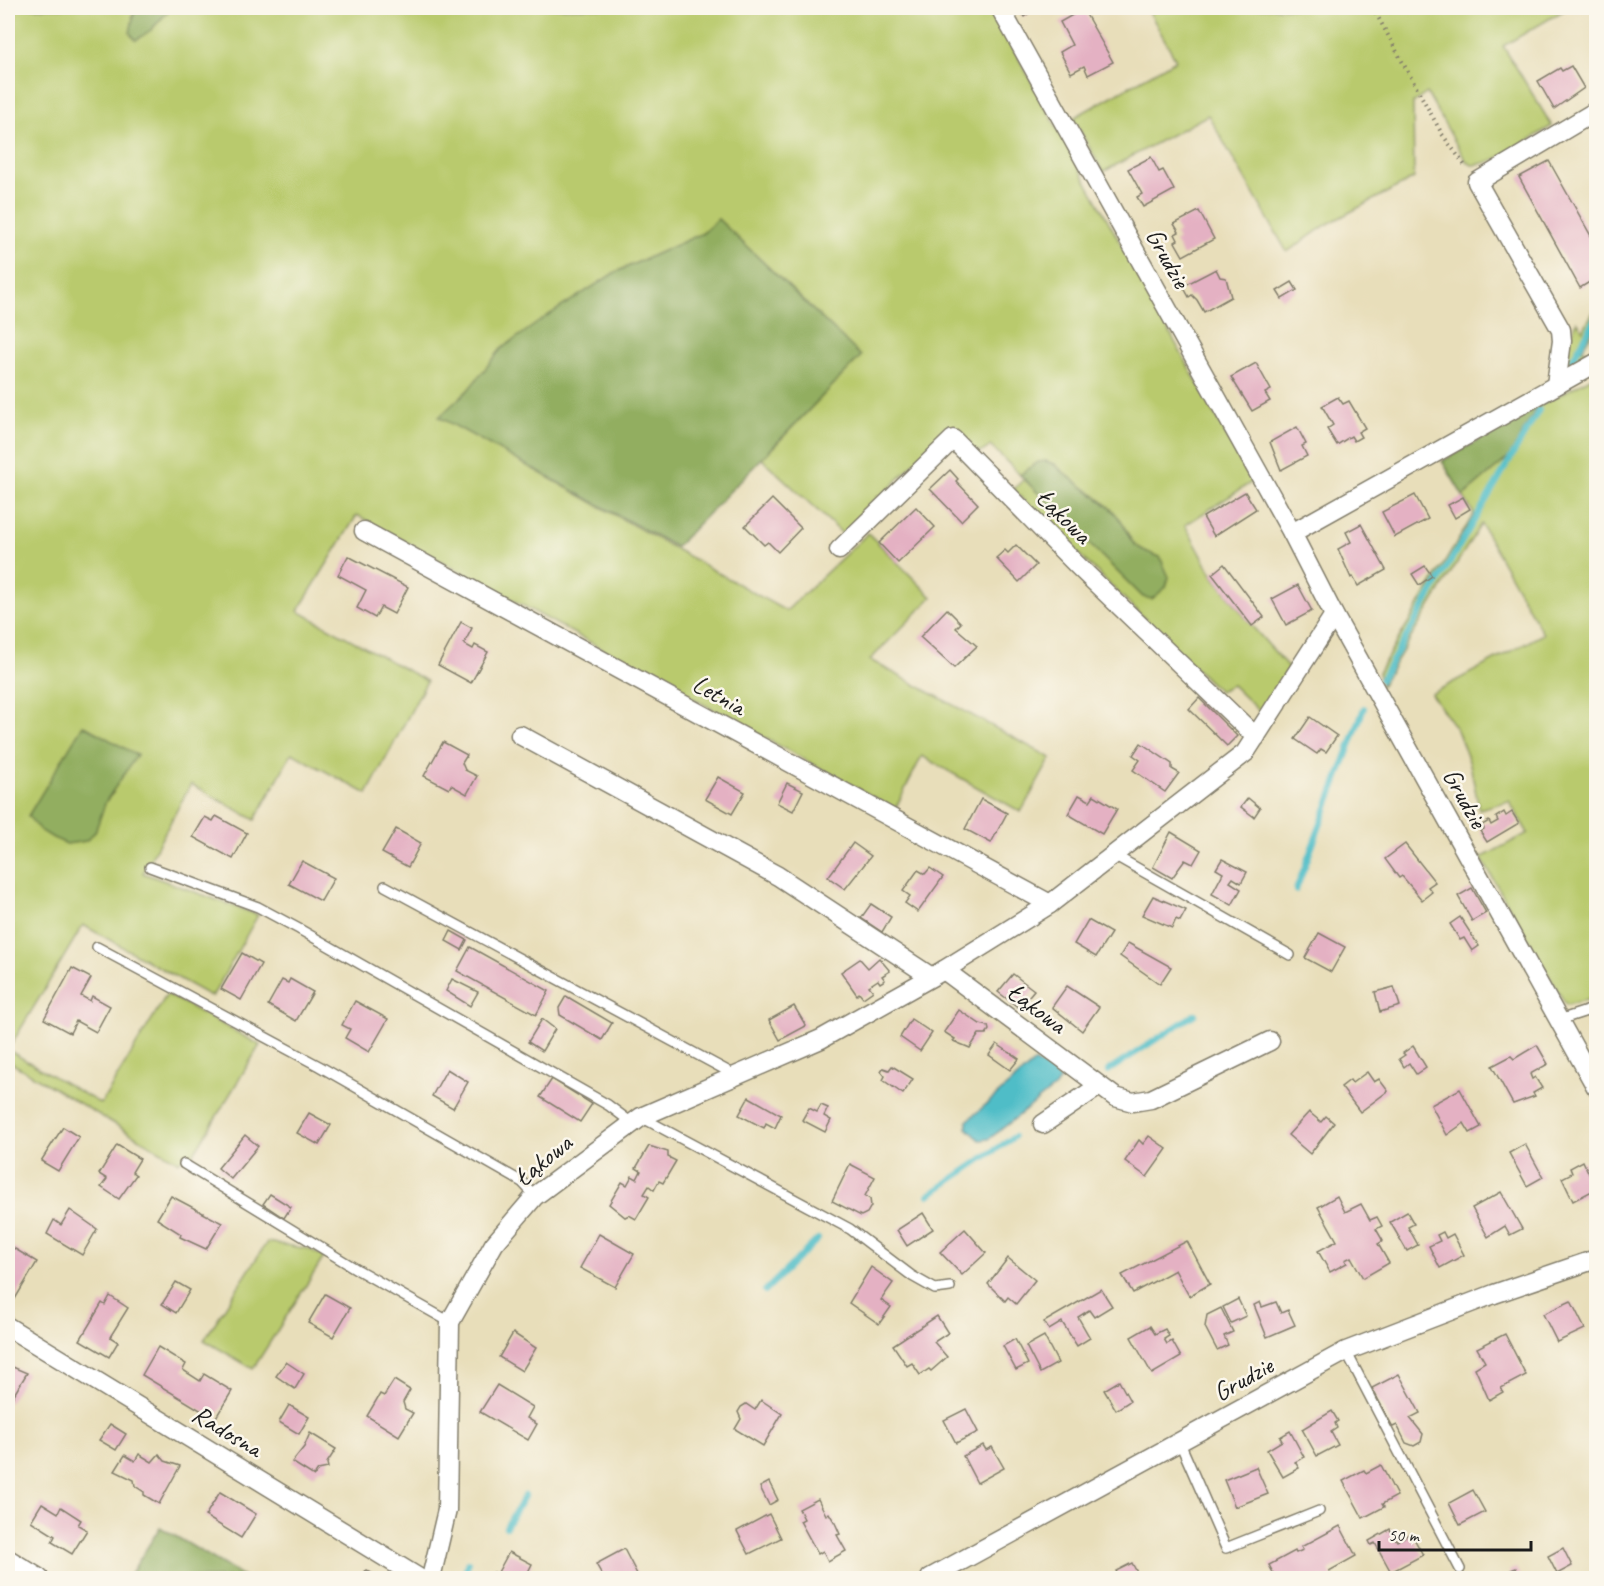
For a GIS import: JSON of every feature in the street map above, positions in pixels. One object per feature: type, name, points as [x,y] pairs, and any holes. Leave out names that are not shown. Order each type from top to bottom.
[{"type":"street","name":"Grudzie","points":[[1000,8],[1596,1087]]},
{"type":"street","points":[[1556,385],[1562,341],[1561,330],[1477,182],[1596,111]]},
{"type":"street","points":[[1292,533],[1596,363]]},
{"type":"street","name":"Łąkowa","points":[[838,550],[953,439],[1077,565],[1256,737]]},
{"type":"street","name":"Letnia","points":[[364,531],[1050,904]]},
{"type":"street","name":"Łąkowa","points":[[431,1578],[447,1510],[450,1322],[494,1244],[535,1196],[637,1120],[821,1039],[937,973],[1050,904],[1231,765],[1256,737],[1334,615]]},
{"type":"street","points":[[520,735],[614,789],[778,876],[937,973]]},
{"type":"street","name":"Łąkowa","points":[[937,973],[1115,1097],[1133,1102],[1151,1099],[1270,1041]]},
{"type":"street","points":[[1044,1124],[1099,1086]]},
{"type":"street","name":"Grudzie","points":[[930,1578],[1346,1351],[1494,1294],[1596,1260]]},
{"type":"street","name":"Radosna","points":[[8,1327],[419,1578]]},
{"type":"street","points":[[8,1559],[39,1578]]},
{"type":"lane","points":[[1114,855],[1290,955]]},
{"type":"lane","points":[[150,867],[258,907],[279,918],[608,1105],[850,1229],[912,1276],[935,1289],[950,1287]]},
{"type":"lane","points":[[385,886],[735,1075]]},
{"type":"lane","points":[[97,947],[319,1066],[522,1182],[535,1196]]},
{"type":"lane","points":[[1559,1020],[1596,1008]]},
{"type":"lane","points":[[184,1164],[358,1270],[450,1322]]},
{"type":"lane","points":[[1346,1351],[1460,1569]]},
{"type":"lane","points":[[1180,1443],[1226,1548],[1319,1511]]},
{"type":"path","points":[[1373,8],[1442,134],[1477,182]]},
{"type":"green space","points":[[8,8],[135,8],[132,17],[151,30],[171,8],[991,8],[1252,482],[1185,525],[1212,574],[1252,626],[1289,668],[1262,714],[1232,685],[1219,691],[1013,490],[1024,479],[1143,597],[1160,557],[1134,543],[1113,511],[1055,464],[1040,462],[1020,475],[991,446],[982,452],[973,450],[951,428],[940,435],[845,536],[762,459],[861,356],[718,219],[703,233],[614,273],[468,390],[440,417],[786,611],[868,533],[932,597],[870,660],[1051,758],[1021,812],[922,756],[895,809],[357,515],[298,611],[427,681],[367,794],[292,753],[255,820],[191,784],[143,873],[258,915],[212,997],[83,925],[8,1050]],"holes":[[[114,792],[67,844],[40,829]]]},
{"type":"green space","points":[[135,8],[171,8],[151,30],[136,40],[130,33]]},
{"type":"green space","points":[[1147,8],[1568,8],[1503,46],[1552,126],[1503,156],[1482,164],[1472,165],[1466,161],[1427,93],[1413,103],[1414,178],[1326,225],[1287,252],[1208,115],[1103,172],[1073,118],[1176,60]]},
{"type":"green space","points":[[718,219],[861,356],[676,547],[439,417],[468,390],[501,349],[547,316],[614,273],[703,233]]},
{"type":"green space","points":[[1596,307],[1596,326],[1582,349],[1595,356],[1569,372],[1563,367],[1569,339],[1577,321],[1583,330]]},
{"type":"green space","points":[[1596,375],[1596,998],[1566,1005],[1481,858],[1528,833],[1509,801],[1479,809],[1470,764],[1457,730],[1431,694],[1543,634],[1481,524],[1381,686],[1378,673],[1474,514],[1463,496],[1509,457],[1537,407]]},
{"type":"green space","points":[[1537,407],[1509,457],[1463,496],[1442,461]]},
{"type":"green space","points":[[1046,461],[1055,465],[1113,511],[1133,543],[1160,557],[1169,577],[1166,587],[1152,599],[1143,597],[1020,475],[1038,462]]},
{"type":"green space","points":[[83,725],[137,755],[106,801],[95,832],[86,841],[67,844],[40,830],[28,816]]},
{"type":"green space","points":[[167,994],[260,1045],[190,1160],[184,1156],[179,1162],[8,1061],[8,1050],[101,1104]]},
{"type":"green space","points":[[267,1242],[309,1249],[324,1257],[253,1369],[204,1340]]},
{"type":"green space","points":[[160,1527],[246,1578],[128,1578]]},
{"type":"water","points":[[1035,1062],[1051,1070],[1060,1079],[1055,1087],[989,1139],[980,1140],[967,1128],[967,1121]]},
{"type":"building","points":[[1021,8],[1036,8],[1024,17],[1019,9]]},
{"type":"building","points":[[1083,9],[1113,62],[1088,75],[1084,66],[1071,73],[1060,52],[1072,45],[1060,22]]},
{"type":"building","points":[[1571,66],[1584,88],[1554,109],[1538,81],[1560,68],[1562,71]]},
{"type":"building","points":[[1151,157],[1159,172],[1163,170],[1174,190],[1143,207],[1137,197],[1142,194],[1128,169]]},
{"type":"building","points":[[1549,161],[1596,245],[1596,278],[1580,288],[1519,177]]},
{"type":"building","points":[[1199,211],[1214,239],[1183,256],[1175,242],[1178,240],[1175,234],[1179,232],[1174,224]]},
{"type":"building","points":[[1216,269],[1220,277],[1226,278],[1231,297],[1204,312],[1192,295],[1189,297],[1183,286]]},
{"type":"building","points":[[1292,282],[1297,290],[1282,299],[1277,291]]},
{"type":"building","points":[[1256,363],[1271,390],[1265,393],[1270,401],[1252,411],[1231,377]]},
{"type":"building","points":[[1338,397],[1343,404],[1349,401],[1365,428],[1358,432],[1361,437],[1354,441],[1351,436],[1337,445],[1327,429],[1333,425],[1322,406]]},
{"type":"building","points":[[1297,427],[1306,444],[1302,446],[1307,456],[1281,470],[1270,442]]},
{"type":"building","points":[[950,470],[958,479],[956,481],[978,504],[961,521],[930,489]]},
{"type":"building","points":[[1245,492],[1256,509],[1214,536],[1203,517]]},
{"type":"building","points":[[1415,495],[1428,519],[1395,537],[1382,512]]},
{"type":"building","points":[[1463,497],[1470,509],[1455,518],[1448,505]]},
{"type":"building","points":[[772,499],[801,528],[778,552],[768,542],[764,545],[745,526]]},
{"type":"building","points":[[916,507],[935,527],[898,563],[879,543]]},
{"type":"building","points":[[1361,524],[1386,570],[1358,586],[1353,577],[1351,578],[1338,549],[1351,542],[1346,532]]},
{"type":"building","points":[[1016,545],[1036,565],[1019,582],[996,558],[1005,550],[1008,553]]},
{"type":"building","points":[[348,556],[408,587],[394,614],[381,607],[375,618],[357,608],[366,590],[338,575]]},
{"type":"building","points":[[1224,564],[1264,617],[1252,626],[1212,574]]},
{"type":"building","points":[[1425,566],[1432,576],[1419,585],[1412,574]]},
{"type":"building","points":[[1298,585],[1312,611],[1286,625],[1272,599]]},
{"type":"building","points":[[947,609],[961,623],[956,628],[977,646],[954,668],[920,637]]},
{"type":"building","points":[[461,622],[472,628],[464,644],[473,649],[475,645],[488,652],[471,683],[438,665]]},
{"type":"building","points":[[1199,698],[1237,736],[1227,746],[1189,709]]},
{"type":"building","points":[[1310,717],[1337,736],[1326,752],[1321,749],[1317,754],[1295,739]]},
{"type":"building","points":[[443,742],[467,755],[462,763],[465,770],[477,776],[467,794],[451,785],[449,789],[424,776]]},
{"type":"building","points":[[1141,743],[1172,764],[1172,769],[1179,773],[1165,792],[1133,770],[1140,760],[1133,755]]},
{"type":"building","points":[[718,777],[745,792],[732,814],[705,799]]},
{"type":"building","points":[[787,783],[803,791],[793,811],[777,803]]},
{"type":"building","points":[[1079,795],[1090,801],[1094,795],[1117,809],[1102,834],[1068,814]]},
{"type":"building","points":[[1248,798],[1260,808],[1254,817],[1241,807]]},
{"type":"building","points":[[981,799],[1007,813],[991,843],[965,829]]},
{"type":"building","points":[[1504,812],[1506,816],[1512,812],[1519,823],[1487,842],[1480,831],[1484,829],[1482,825],[1489,821],[1491,825],[1498,821],[1496,817]]},
{"type":"building","points":[[216,816],[247,833],[233,859],[193,837],[205,817],[213,821]]},
{"type":"building","points":[[396,829],[421,843],[408,867],[382,853]]},
{"type":"building","points":[[1171,832],[1201,850],[1193,864],[1185,860],[1172,878],[1153,867]]},
{"type":"building","points":[[853,843],[871,856],[845,889],[828,877]]},
{"type":"building","points":[[1405,844],[1435,882],[1428,887],[1432,892],[1422,900],[1402,876],[1399,878],[1385,859]]},
{"type":"building","points":[[1222,859],[1247,872],[1241,883],[1233,878],[1230,882],[1241,889],[1232,905],[1212,894],[1223,873],[1216,869]]},
{"type":"building","points":[[302,861],[334,878],[321,901],[289,884]]},
{"type":"building","points":[[930,868],[943,877],[918,912],[905,903],[910,896],[903,891],[918,870],[925,874]]},
{"type":"building","points":[[1472,888],[1486,913],[1472,921],[1458,896]]},
{"type":"building","points":[[1153,896],[1186,910],[1180,921],[1176,919],[1172,928],[1142,915]]},
{"type":"building","points":[[871,904],[891,917],[882,932],[861,918]]},
{"type":"building","points":[[1460,917],[1479,946],[1472,951],[1464,938],[1460,940],[1450,924]]},
{"type":"building","points":[[1088,920],[1111,933],[1096,957],[1074,944]]},
{"type":"building","points":[[451,931],[467,940],[462,950],[446,941]]},
{"type":"building","points":[[1319,933],[1345,947],[1331,972],[1305,958]]},
{"type":"building","points":[[1128,943],[1171,967],[1160,984],[1120,956]]},
{"type":"building","points":[[470,947],[549,991],[536,1015],[457,971]]},
{"type":"building","points":[[242,953],[261,964],[241,1000],[221,989]]},
{"type":"building","points":[[879,958],[890,971],[882,976],[885,980],[880,983],[878,980],[869,986],[873,991],[863,998],[859,993],[857,995],[841,972],[860,959],[868,968]]},
{"type":"building","points":[[72,968],[91,978],[81,996],[90,1001],[92,996],[110,1006],[96,1032],[76,1021],[70,1033],[44,1019]]},
{"type":"building","points":[[1013,974],[1034,990],[1019,1008],[998,992]]},
{"type":"building","points":[[290,979],[313,992],[296,1021],[268,1005],[282,980],[288,983]]},
{"type":"building","points":[[452,979],[478,992],[470,1006],[446,991]]},
{"type":"building","points":[[1067,986],[1099,1007],[1082,1031],[1052,1007]]},
{"type":"building","points":[[1394,987],[1400,1006],[1380,1012],[1375,992]]},
{"type":"building","points":[[566,996],[612,1023],[602,1040],[560,1015],[559,1008]]},
{"type":"building","points":[[355,1001],[388,1019],[369,1052],[345,1038],[350,1029],[342,1025]]},
{"type":"building","points":[[794,1006],[806,1026],[780,1040],[769,1020]]},
{"type":"building","points":[[959,1010],[980,1024],[988,1026],[989,1030],[986,1034],[979,1034],[970,1048],[953,1041],[955,1039],[944,1032]]},
{"type":"building","points":[[542,1019],[555,1029],[542,1051],[528,1042]]},
{"type":"building","points":[[911,1019],[932,1033],[920,1051],[900,1037]]},
{"type":"building","points":[[997,1044],[1019,1059],[1010,1070],[989,1055]]},
{"type":"building","points":[[1537,1045],[1548,1064],[1530,1074],[1532,1079],[1535,1077],[1542,1088],[1533,1093],[1535,1096],[1513,1104],[1492,1066],[1511,1056],[1514,1059]]},
{"type":"building","points":[[1413,1046],[1426,1067],[1416,1074],[1409,1063],[1404,1067],[1399,1059]]},
{"type":"building","points":[[892,1066],[913,1079],[903,1094],[883,1080],[885,1076],[881,1071],[883,1068],[889,1070]]},
{"type":"building","points":[[447,1069],[468,1082],[453,1108],[432,1096]]},
{"type":"building","points":[[1367,1072],[1374,1082],[1379,1079],[1388,1091],[1360,1112],[1341,1087],[1350,1080],[1352,1083]]},
{"type":"building","points":[[552,1079],[592,1104],[580,1122],[540,1097]]},
{"type":"building","points":[[1460,1089],[1481,1127],[1470,1133],[1464,1123],[1447,1135],[1431,1105]]},
{"type":"building","points":[[749,1097],[781,1115],[775,1128],[766,1123],[764,1128],[739,1115]]},
{"type":"building","points":[[821,1105],[828,1108],[824,1116],[831,1120],[825,1132],[802,1120],[809,1108],[817,1112]]},
{"type":"building","points":[[1309,1112],[1321,1122],[1326,1116],[1334,1123],[1310,1154],[1288,1135]]},
{"type":"building","points":[[309,1113],[331,1125],[319,1145],[297,1133]]},
{"type":"building","points":[[63,1127],[79,1137],[58,1171],[41,1161]]},
{"type":"building","points":[[245,1135],[258,1146],[231,1179],[218,1168]]},
{"type":"building","points":[[1149,1136],[1167,1149],[1147,1177],[1125,1161],[1139,1140],[1143,1144]]},
{"type":"building","points":[[1525,1144],[1543,1177],[1527,1186],[1509,1153]]},
{"type":"building","points":[[117,1145],[140,1159],[132,1172],[136,1175],[119,1199],[101,1187],[107,1179],[99,1174]]},
{"type":"building","points":[[649,1146],[668,1152],[668,1157],[676,1161],[663,1183],[659,1181],[654,1190],[649,1186],[644,1194],[649,1197],[636,1219],[629,1215],[625,1217],[609,1204],[622,1182],[627,1185],[632,1176],[637,1179],[641,1171],[636,1168]]},
{"type":"building","points":[[1583,1161],[1596,1189],[1573,1201],[1562,1178],[1572,1173],[1570,1168]]},
{"type":"building","points":[[850,1164],[875,1177],[865,1196],[870,1199],[871,1206],[867,1213],[861,1216],[832,1201]]},
{"type":"building","points":[[1501,1192],[1522,1229],[1510,1235],[1505,1226],[1488,1237],[1472,1208]]},
{"type":"building","points":[[270,1194],[291,1207],[284,1218],[263,1204]]},
{"type":"building","points":[[171,1196],[222,1223],[206,1249],[180,1237],[181,1234],[157,1219]]},
{"type":"building","points":[[1337,1196],[1345,1212],[1361,1204],[1370,1220],[1377,1217],[1382,1226],[1376,1229],[1383,1241],[1378,1244],[1389,1263],[1363,1278],[1351,1257],[1345,1260],[1347,1263],[1330,1272],[1318,1251],[1337,1241],[1318,1207]]},
{"type":"building","points":[[70,1210],[97,1229],[82,1255],[47,1234],[54,1220],[61,1225]]},
{"type":"building","points":[[1407,1212],[1414,1224],[1408,1227],[1418,1245],[1407,1251],[1390,1222]]},
{"type":"building","points":[[923,1213],[933,1229],[907,1246],[897,1230]]},
{"type":"building","points":[[965,1229],[986,1253],[962,1275],[940,1252]]},
{"type":"building","points":[[1443,1232],[1446,1238],[1453,1234],[1464,1255],[1440,1268],[1429,1246],[1440,1241],[1437,1235]]},
{"type":"building","points":[[599,1234],[634,1254],[615,1287],[580,1268]]},
{"type":"building","points":[[1187,1241],[1210,1284],[1189,1296],[1175,1270],[1133,1293],[1122,1275]]},
{"type":"building","points":[[10,1246],[37,1262],[15,1299],[8,1295]]},
{"type":"building","points":[[1008,1258],[1035,1280],[1016,1304],[1008,1297],[1005,1301],[988,1284]]},
{"type":"building","points":[[871,1267],[893,1283],[881,1300],[891,1307],[879,1324],[849,1303]]},
{"type":"building","points":[[176,1282],[190,1290],[176,1313],[162,1304]]},
{"type":"building","points":[[1101,1289],[1112,1306],[1094,1317],[1089,1310],[1078,1317],[1090,1338],[1077,1346],[1062,1322],[1049,1330],[1044,1322]]},
{"type":"building","points":[[325,1294],[350,1308],[333,1337],[308,1323]]},
{"type":"building","points":[[110,1296],[128,1308],[110,1337],[118,1342],[109,1357],[80,1340],[102,1303],[105,1305]]},
{"type":"building","points":[[1238,1299],[1246,1316],[1231,1323],[1223,1307]]},
{"type":"building","points":[[1571,1301],[1585,1329],[1557,1342],[1543,1314]]},
{"type":"building","points":[[1260,1302],[1262,1307],[1276,1302],[1281,1313],[1288,1310],[1295,1325],[1267,1337],[1254,1305]]},
{"type":"building","points":[[1221,1308],[1233,1332],[1224,1336],[1228,1345],[1217,1350],[1205,1327],[1207,1315]]},
{"type":"building","points":[[937,1316],[948,1333],[934,1342],[947,1357],[931,1371],[929,1369],[920,1375],[912,1363],[907,1366],[893,1345]]},
{"type":"building","points":[[1150,1326],[1155,1334],[1165,1329],[1169,1336],[1164,1339],[1167,1344],[1172,1341],[1181,1357],[1152,1374],[1131,1337]]},
{"type":"building","points":[[513,1333],[536,1348],[522,1371],[499,1357]]},
{"type":"building","points":[[1505,1334],[1526,1375],[1501,1388],[1503,1392],[1489,1400],[1475,1368],[1485,1362],[1477,1348]]},
{"type":"building","points":[[1044,1336],[1058,1363],[1040,1373],[1026,1346]]},
{"type":"building","points":[[1015,1339],[1028,1364],[1016,1370],[1003,1346]]},
{"type":"building","points":[[158,1347],[186,1364],[183,1370],[200,1381],[204,1374],[232,1391],[215,1419],[142,1375]]},
{"type":"building","points":[[286,1362],[304,1374],[295,1389],[276,1376]]},
{"type":"building","points":[[8,1365],[27,1373],[9,1403],[8,1402]]},
{"type":"building","points":[[1399,1374],[1420,1413],[1410,1418],[1423,1434],[1421,1442],[1414,1446],[1406,1443],[1397,1425],[1393,1427],[1372,1388]]},
{"type":"building","points":[[394,1380],[410,1390],[403,1402],[405,1409],[413,1413],[399,1436],[367,1416],[380,1394],[384,1396]]},
{"type":"building","points":[[1119,1381],[1130,1401],[1116,1410],[1104,1390]]},
{"type":"building","points":[[497,1385],[533,1407],[527,1418],[537,1424],[528,1440],[480,1412]]},
{"type":"building","points":[[761,1400],[782,1414],[763,1446],[735,1429],[741,1419],[738,1412],[741,1407],[746,1404],[755,1410]]},
{"type":"building","points":[[289,1405],[309,1417],[299,1434],[279,1422]]},
{"type":"building","points":[[966,1409],[978,1432],[956,1443],[944,1420]]},
{"type":"building","points":[[1332,1411],[1338,1421],[1335,1423],[1337,1428],[1331,1432],[1338,1445],[1317,1456],[1302,1429]]},
{"type":"building","points":[[110,1424],[126,1434],[116,1450],[99,1440]]},
{"type":"building","points":[[1290,1431],[1304,1457],[1295,1462],[1299,1468],[1283,1477],[1267,1450],[1282,1441],[1280,1437]]},
{"type":"building","points":[[310,1433],[336,1449],[327,1463],[328,1468],[318,1470],[314,1476],[292,1462],[304,1447]]},
{"type":"building","points":[[983,1445],[986,1450],[992,1447],[1004,1468],[977,1483],[963,1456]]},
{"type":"building","points":[[139,1454],[152,1462],[159,1454],[165,1461],[180,1466],[159,1504],[144,1495],[144,1492],[135,1486],[134,1480],[115,1471],[125,1455],[135,1461]]},
{"type":"building","points":[[1381,1465],[1397,1496],[1382,1504],[1384,1507],[1363,1518],[1343,1481],[1364,1470],[1366,1473]]},
{"type":"building","points":[[1256,1467],[1268,1494],[1235,1507],[1224,1480]]},
{"type":"building","points":[[769,1482],[778,1500],[769,1505],[760,1487]]},
{"type":"building","points":[[1473,1490],[1485,1512],[1460,1525],[1449,1503]]},
{"type":"building","points":[[220,1492],[256,1514],[241,1538],[205,1516]]},
{"type":"building","points":[[818,1499],[826,1515],[829,1513],[835,1523],[840,1534],[837,1535],[846,1551],[828,1561],[823,1551],[818,1554],[800,1521],[804,1519],[799,1509]]},
{"type":"building","points":[[42,1503],[58,1513],[61,1507],[81,1520],[78,1525],[87,1530],[72,1554],[52,1542],[55,1536],[31,1521]]},
{"type":"building","points":[[769,1514],[781,1538],[749,1554],[737,1531]]},
{"type":"building","points":[[1340,1526],[1356,1556],[1329,1571],[1333,1578],[1276,1578],[1269,1565],[1295,1551],[1296,1553],[1303,1550],[1301,1547]]},
{"type":"building","points":[[1390,1529],[1397,1541],[1411,1533],[1423,1555],[1391,1572],[1375,1543],[1371,1545],[1369,1541]]},
{"type":"building","points":[[1563,1548],[1572,1566],[1557,1574],[1548,1556]]},
{"type":"building","points":[[624,1549],[639,1578],[604,1578],[596,1564]]},
{"type":"building","points":[[509,1552],[532,1564],[525,1578],[491,1578],[494,1572],[497,1574]]},
{"type":"building","points":[[1132,1563],[1140,1578],[1120,1578],[1116,1571]]},
{"type":"building","points":[[1516,1568],[1521,1578],[1512,1578],[1509,1571]]},
{"type":"building","points":[[366,1570],[380,1578],[361,1578]]},
{"type":"waterway","points":[[1572,360],[1596,318]]},
{"type":"waterway","points":[[1381,680],[1539,410]]},
{"type":"waterway","points":[[1296,890],[1364,708]]},
{"type":"waterway","points":[[1108,1071],[1195,1014]]},
{"type":"waterway","points":[[929,1195],[1014,1137]]},
{"type":"waterway","points":[[765,1291],[818,1239]]},
{"type":"waterway","points":[[506,1527],[525,1495]]},
{"type":"waterway","points":[[462,1578],[469,1562]]}]
